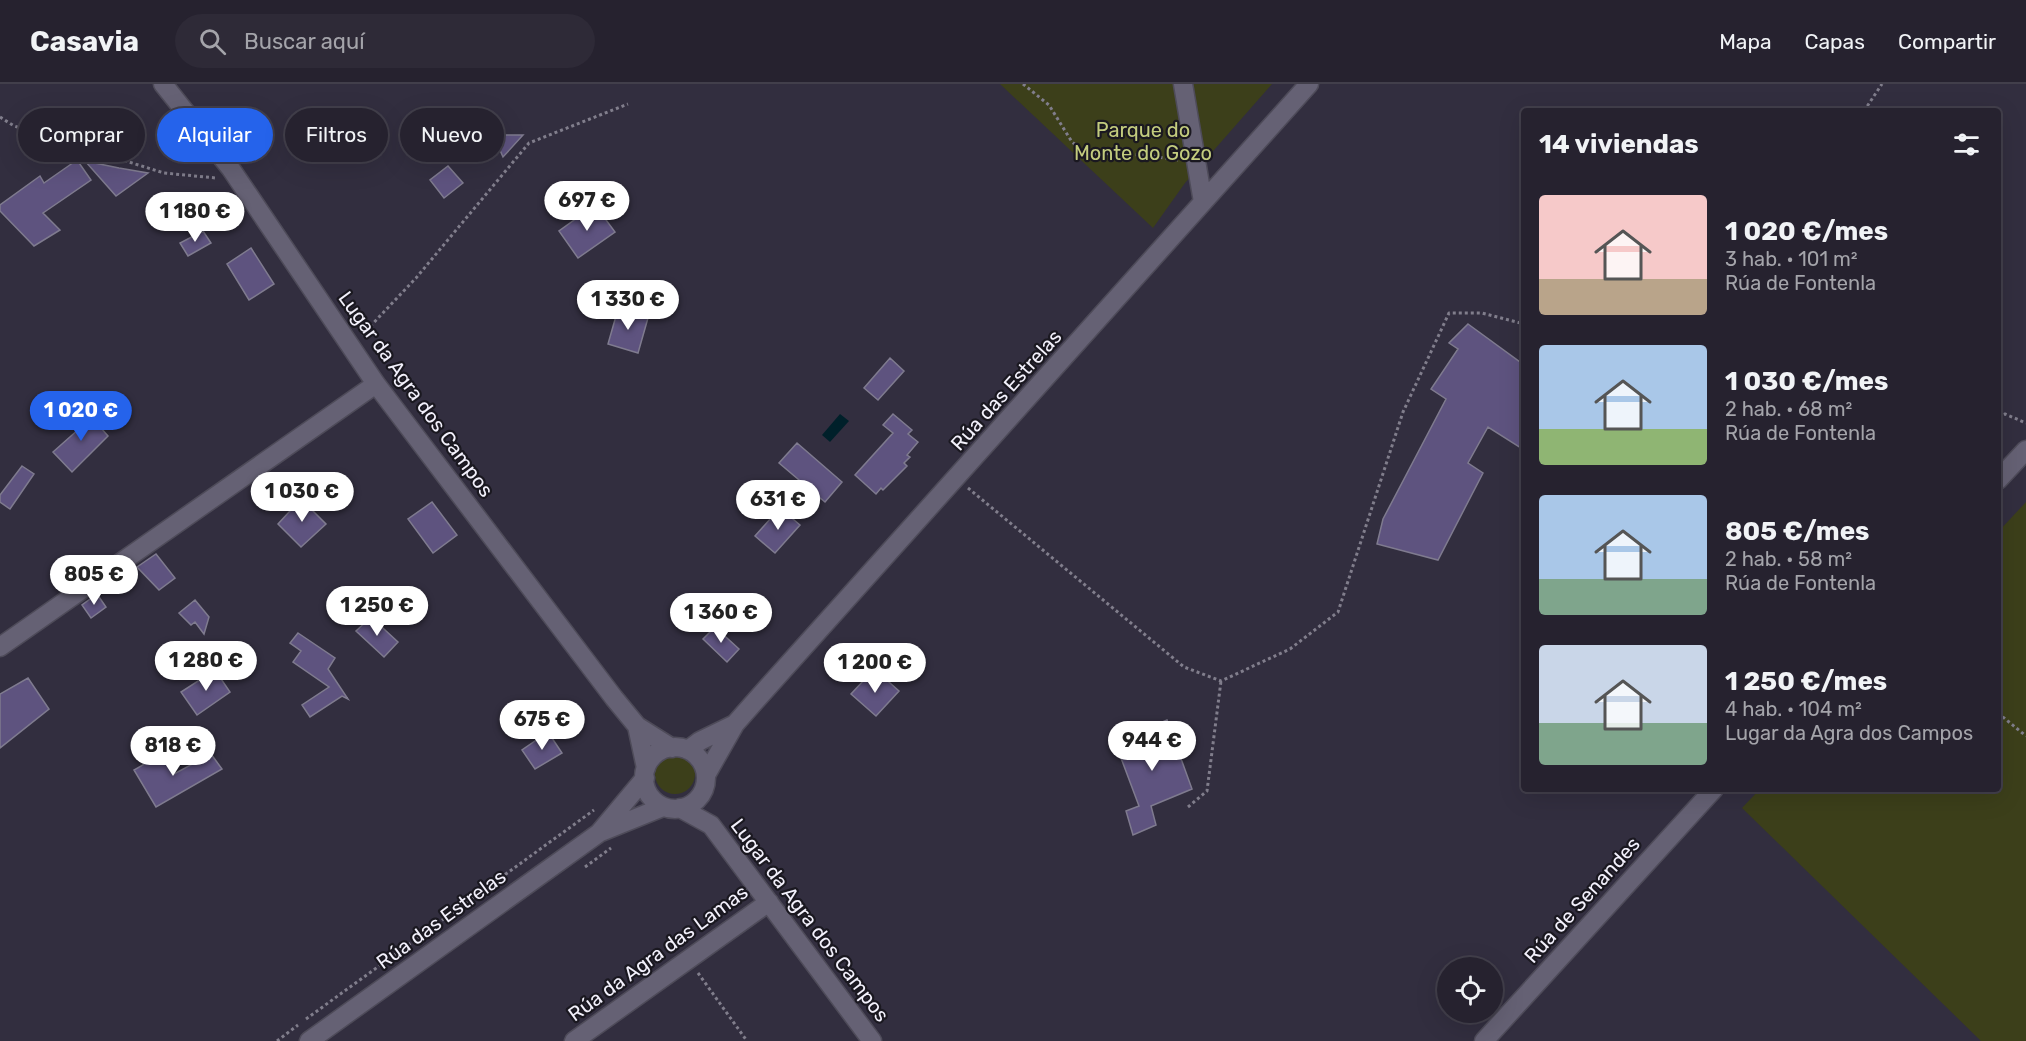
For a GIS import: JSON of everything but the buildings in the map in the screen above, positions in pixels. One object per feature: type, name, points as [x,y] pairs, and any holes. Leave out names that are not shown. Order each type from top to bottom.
[{"type":"street","name":"Lugar da Agra dos Campos","points":[[163,84],[231,169],[352,345],[376,384],[638,726],[680,749]]},
{"type":"street","points":[[1182,84],[1198,163],[1203,202]]},
{"type":"street","name":"Rúa das Estrelas","points":[[705,783],[735,724],[1309,84]]},
{"type":"street","points":[[0,647],[376,384]]},
{"type":"street","points":[[2001,477],[2026,450]]},
{"type":"street","name":"Rúa das Estrelas","points":[[680,749],[735,724]]},
{"type":"street","name":"Lugar da Agra dos Campos","points":[[638,726],[645,773]]},
{"type":"street","points":[[680,749],[701,761],[705,783],[694,802],[672,808],[648,794],[645,773],[656,754],[680,749]]},
{"type":"street","name":"Rúa das Estrelas","points":[[599,833],[645,773]]},
{"type":"street","name":"Lugar da Agra dos Campos","points":[[705,783],[711,825],[872,1041]]},
{"type":"street","name":"Rúa de Senandes","points":[[1484,1041],[1711,792]]},
{"type":"street","name":"Lugar da Agra dos Campos","points":[[672,808],[711,825]]},
{"type":"street","name":"Rúa das Estrelas","points":[[309,1041],[599,833],[672,808]]},
{"type":"street","name":"Rúa da Agra das Lamas","points":[[574,1041],[769,902]]},
{"type":"path","points":[[1023,84],[1049,105],[1072,142],[1082,150],[1198,163]]},
{"type":"path","points":[[1865,108],[1882,84]]},
{"type":"path","points":[[352,345],[416,279],[529,143],[628,104]]},
{"type":"path","points":[[0,117],[14,126],[164,173],[216,178],[231,169]]},
{"type":"path","points":[[976,496],[1184,667],[1221,681],[1290,649],[1338,612],[1403,412],[1449,313],[1482,313],[1521,323]]},
{"type":"path","points":[[2001,415],[2005,414],[2026,423]]},
{"type":"path","points":[[1188,807],[1207,791],[1221,681]]},
{"type":"path","points":[[2001,715],[2026,736]]},
{"type":"path","points":[[276,1041],[596,808]]},
{"type":"path","points":[[582,869],[617,843]]},
{"type":"path","points":[[689,959],[747,1041]]},
{"type":"green space","name":"Parque do Monte do Gozo","points":[[1000,84],[1272,84],[1185,183],[1153,228]]},
{"type":"green space","points":[[2026,502],[2026,1041],[1981,1041],[1742,808],[1757,792],[2001,792],[2001,529]]},
{"type":"green space","points":[[675,754],[683,755],[689,760],[694,766],[694,782],[689,788],[683,793],[675,794],[667,793],[661,788],[656,782],[655,774],[656,766],[661,760],[667,755]]},
{"type":"water","points":[[840,414],[849,421],[830,442],[822,435]]}]
